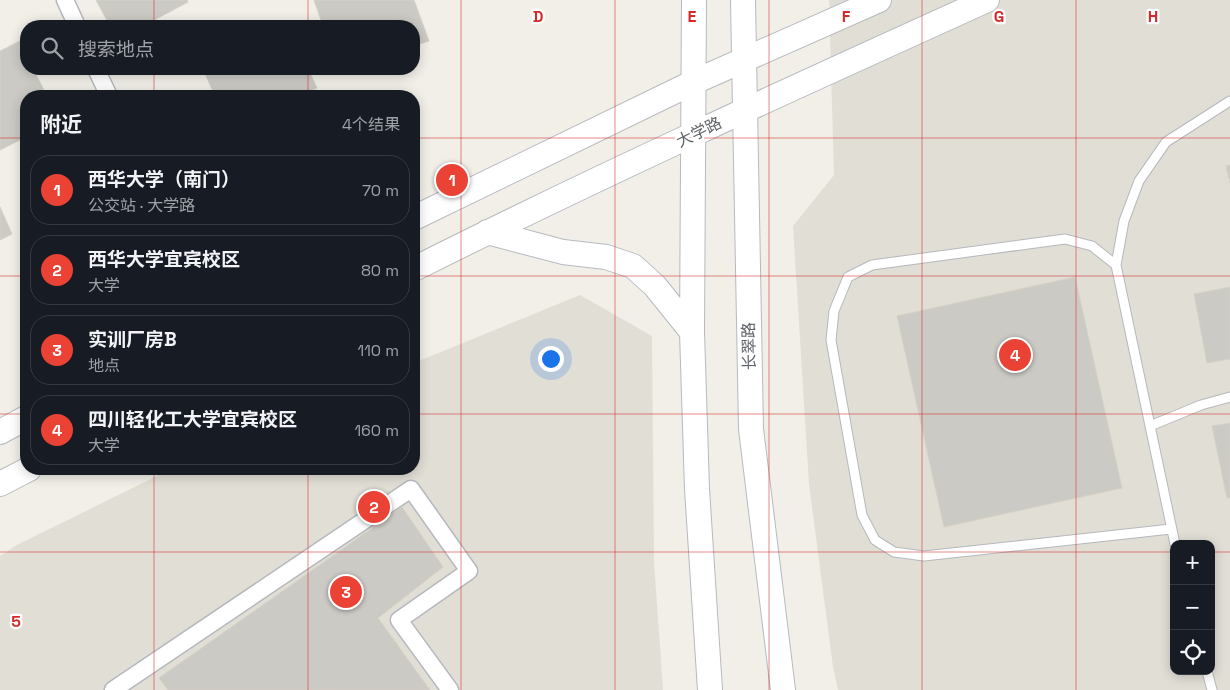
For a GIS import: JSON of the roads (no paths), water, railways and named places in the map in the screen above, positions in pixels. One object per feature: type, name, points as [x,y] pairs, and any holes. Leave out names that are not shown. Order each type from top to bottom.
[{"type":"main road","points":[[694,0],[692,332],[697,489],[710,690]]},
{"type":"main road","name":"长翠路","points":[[743,0],[751,429],[783,690]]},
{"type":"main road","points":[[420,215],[694,82],[879,0]]},
{"type":"main road","name":"大学路","points":[[420,266],[487,232],[745,110],[987,0]]},
{"type":"main road","points":[[487,232],[563,252],[606,257],[633,266],[655,286],[692,332]]},
{"type":"main road","points":[[0,432],[20,421]]},
{"type":"main road","points":[[0,484],[20,474]]},
{"type":"street","points":[[64,0],[74,20]]},
{"type":"street","points":[[99,75],[106,90]]},
{"type":"street","points":[[113,690],[411,489],[469,571],[399,620],[450,690]]},
{"type":"lane","points":[[1174,540],[1116,265],[1124,221],[1139,181],[1166,142],[1230,101]]},
{"type":"lane","points":[[1116,265],[1092,246],[1065,239],[872,266],[848,277],[834,311],[831,340],[862,515],[875,540],[894,552],[924,556],[1171,529]]},
{"type":"lane","points":[[1150,426],[1201,405],[1230,397]]},
{"type":"lane","points":[[1208,675],[1212,690]]},
{"type":"place","name":"西华大学（南门）","points":[[452,180]]},
{"type":"place","name":"四川轻化工大学宜宾校区","points":[[1015,355]]},
{"type":"place","name":"西华大学宜宾校区","points":[[374,507]]},
{"type":"place","name":"实训厂房B","points":[[346,592]]}]
